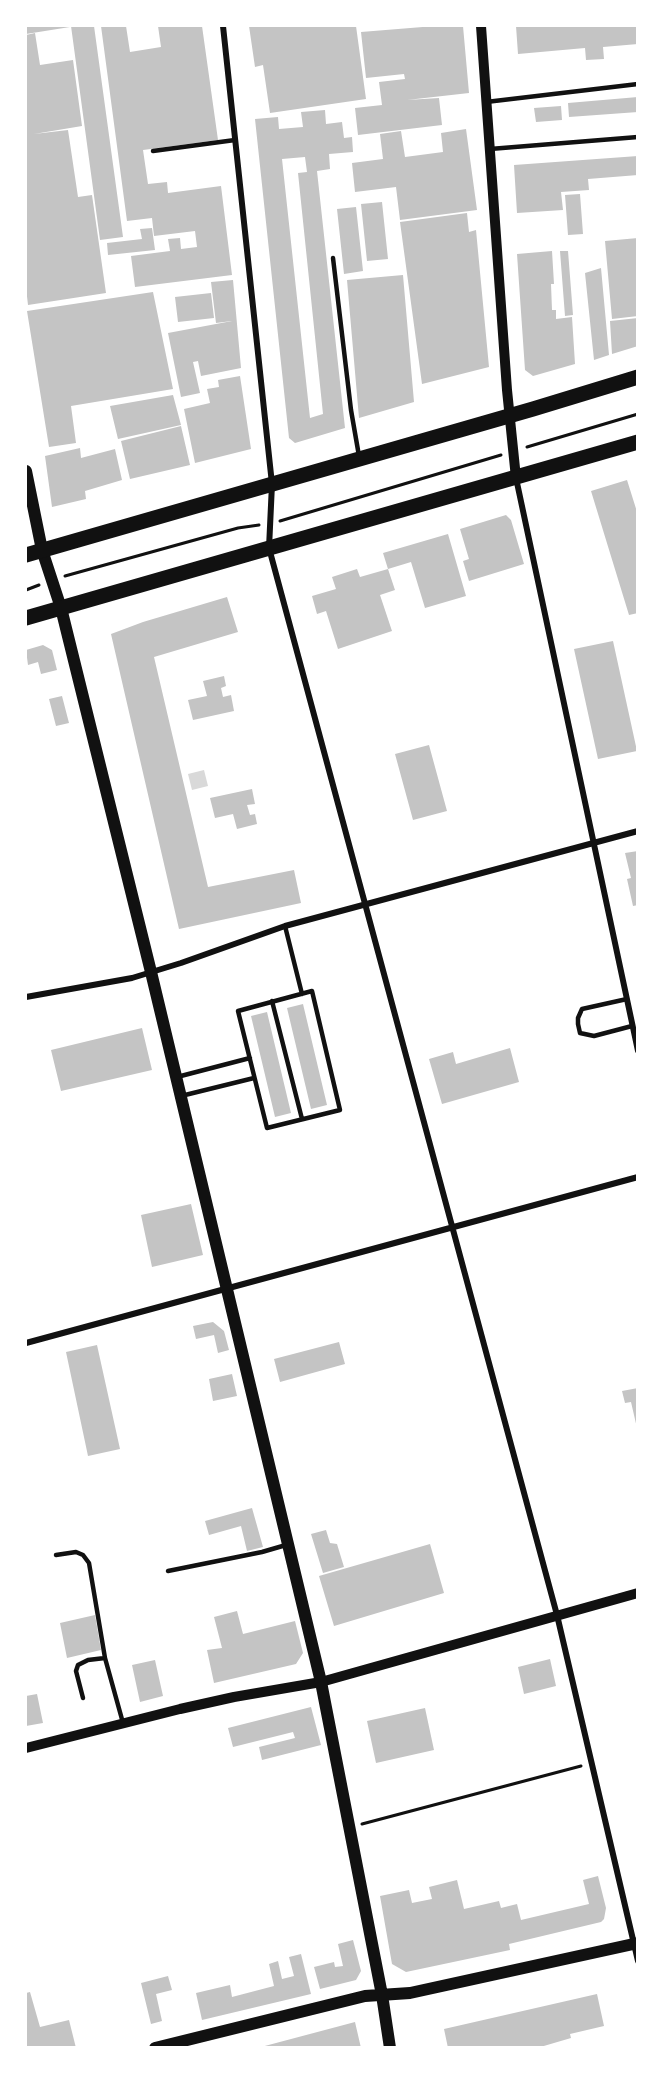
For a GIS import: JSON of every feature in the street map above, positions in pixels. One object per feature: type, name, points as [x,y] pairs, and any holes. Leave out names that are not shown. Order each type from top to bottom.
[{"type":"main road","points":[[26,555],[638,377]]},
{"type":"main road","points":[[26,618],[638,442]]},
{"type":"main road","points":[[26,471],[29,510],[61,608],[152,972],[321,1682],[382,1995],[390,2048]]},
{"type":"main road","points":[[155,2048],[365,1996],[410,1993],[636,1943]]},
{"type":"street","points":[[223,26],[272,484],[269,548],[557,1615],[636,1943],[638,1960]]},
{"type":"street","points":[[481,26],[509,416],[516,478],[638,1051]]},
{"type":"street","points":[[26,997],[132,978],[285,926],[638,831]]},
{"type":"street","points":[[26,1343],[638,1177]]},
{"type":"street","points":[[26,1748],[234,1697],[321,1682],[638,1593]]},
{"type":"lane","points":[[486,102],[638,84]]},
{"type":"lane","points":[[490,149],[638,137]]},
{"type":"lane","points":[[153,152],[235,140]]},
{"type":"lane","points":[[333,258],[352,419],[359,459]]},
{"type":"lane","points":[[285,926],[302,994]]},
{"type":"lane","points":[[312,991],[340,1110],[267,1128],[238,1011],[302,994],[312,991]]},
{"type":"lane","points":[[627,999],[582,1009],[578,1024],[580,1033],[594,1036],[632,1026]]},
{"type":"lane","points":[[272,1001],[302,1119]]},
{"type":"lane","points":[[176,1077],[249,1058]]},
{"type":"lane","points":[[181,1096],[255,1078]]},
{"type":"lane","points":[[168,1571],[262,1552],[288,1544]]},
{"type":"lane","points":[[56,1555],[76,1552],[83,1555],[89,1563],[105,1658],[123,1723]]},
{"type":"lane","points":[[83,1698],[76,1671],[78,1665],[88,1660],[105,1658]]},
{"type":"path","points":[[26,590],[238,528],[270,523],[638,414]]},
{"type":"path","points":[[350,1827],[592,1763]]},
{"type":"shaded area","points":[[204,770],[208,786],[192,790],[188,774]]},
{"type":"building","points":[[26,26],[70,26],[70,27],[26,34]]},
{"type":"building","points":[[71,26],[94,26],[123,237],[100,240]]},
{"type":"building","points":[[101,26],[126,26],[130,52],[161,47],[158,26],[202,26],[218,140],[143,150],[148,184],[167,182],[168,193],[221,186],[232,275],[135,287],[131,256],[170,251],[168,239],[180,238],[181,249],[197,247],[195,231],[154,236],[152,218],[127,221]]},
{"type":"building","points":[[249,26],[356,26],[366,99],[270,113],[263,65],[255,67]]},
{"type":"building","points":[[463,26],[469,93],[407,100],[439,98],[442,125],[358,135],[355,108],[382,105],[379,82],[405,79],[404,74],[366,78],[361,32]]},
{"type":"building","points":[[516,26],[638,26],[638,44],[603,47],[604,59],[586,60],[585,48],[518,54]]},
{"type":"building","points":[[35,33],[40,65],[73,60],[82,126],[34,134],[68,130],[78,197],[92,195],[106,293],[28,305],[26,288],[26,35]]},
{"type":"building","points":[[638,97],[638,112],[569,117],[568,103]]},
{"type":"building","points":[[561,106],[562,120],[536,122],[534,108]]},
{"type":"building","points":[[325,110],[326,124],[342,122],[344,138],[352,137],[353,152],[329,154],[330,169],[317,171],[345,428],[295,443],[289,438],[255,119],[278,117],[279,129],[303,127],[301,112]],"holes":[[[305,157],[307,172],[298,173],[323,414],[310,418],[282,159]]]},
{"type":"building","points":[[466,129],[477,210],[400,220],[396,187],[355,192],[352,163],[383,159],[380,134],[401,131],[405,157],[443,152],[441,133]]},
{"type":"building","points":[[638,156],[638,175],[588,179],[589,190],[561,192],[563,210],[517,213],[514,165]]},
{"type":"building","points":[[580,194],[583,234],[568,235],[565,195]]},
{"type":"building","points":[[382,202],[388,259],[367,261],[361,204]]},
{"type":"building","points":[[356,207],[363,271],[344,274],[337,209]]},
{"type":"building","points":[[467,213],[469,232],[476,230],[489,367],[422,384],[400,222]]},
{"type":"building","points":[[152,228],[155,250],[108,255],[107,243],[142,239],[140,229]]},
{"type":"building","points":[[638,238],[638,316],[612,319],[605,241]]},
{"type":"building","points":[[552,251],[554,284],[551,284],[552,310],[556,310],[556,319],[572,317],[575,364],[533,376],[525,370],[517,254]]},
{"type":"building","points":[[560,251],[568,251],[573,315],[565,316]]},
{"type":"building","points":[[601,268],[609,355],[594,360],[585,273]]},
{"type":"building","points":[[403,275],[414,402],[359,418],[347,280]]},
{"type":"building","points":[[233,280],[241,368],[201,376],[198,361],[193,362],[200,393],[181,397],[168,333],[232,321],[216,323],[211,282]]},
{"type":"building","points":[[153,292],[173,389],[71,406],[76,443],[49,447],[27,311]]},
{"type":"building","points":[[211,293],[214,318],[178,322],[175,297]]},
{"type":"building","points":[[638,318],[638,346],[612,354],[610,321]]},
{"type":"building","points":[[240,376],[251,449],[195,463],[184,409],[210,403],[207,389],[219,387],[218,380]]},
{"type":"building","points":[[173,395],[181,425],[118,439],[110,406]]},
{"type":"building","points":[[181,426],[190,465],[130,479],[121,441]]},
{"type":"building","points":[[80,448],[81,458],[115,449],[122,480],[85,491],[86,499],[52,507],[45,456]]},
{"type":"building","points":[[627,480],[638,515],[638,613],[629,615],[591,491]]},
{"type":"building","points":[[506,515],[511,520],[524,564],[469,581],[463,561],[469,559],[460,529]]},
{"type":"building","points":[[448,534],[466,596],[425,608],[411,562],[388,569],[383,553]]},
{"type":"building","points":[[357,569],[360,577],[388,569],[395,590],[380,595],[392,631],[338,649],[326,611],[317,614],[312,596],[336,589],[332,577]]},
{"type":"building","points":[[227,597],[238,632],[154,657],[208,887],[294,870],[301,903],[179,929],[111,634]]},
{"type":"building","points":[[613,641],[637,751],[598,759],[574,649]]},
{"type":"building","points":[[43,645],[52,650],[57,670],[41,674],[38,662],[28,665],[26,650]]},
{"type":"building","points":[[224,676],[226,686],[221,688],[223,697],[231,695],[234,711],[193,720],[188,700],[207,696],[203,681]]},
{"type":"building","points":[[62,696],[69,723],[56,726],[49,699]]},
{"type":"building","points":[[429,745],[447,811],[413,820],[395,754]]},
{"type":"building","points":[[252,789],[255,804],[247,805],[250,815],[255,814],[257,824],[237,829],[233,814],[215,818],[210,798]]},
{"type":"building","points":[[638,851],[638,905],[633,906],[627,879],[631,878],[625,853]]},
{"type":"building","points":[[303,1004],[327,1105],[311,1109],[287,1008]]},
{"type":"building","points":[[267,1012],[291,1113],[275,1117],[251,1016]]},
{"type":"building","points":[[142,1028],[152,1070],[61,1091],[51,1050]]},
{"type":"building","points":[[510,1048],[519,1082],[442,1104],[429,1059],[453,1052],[456,1064]]},
{"type":"building","points":[[191,1204],[203,1255],[152,1267],[141,1215]]},
{"type":"building","points":[[213,1322],[224,1331],[229,1350],[218,1353],[214,1335],[196,1339],[193,1326]]},
{"type":"building","points":[[339,1342],[345,1364],[280,1382],[274,1359]]},
{"type":"building","points":[[97,1345],[120,1449],[88,1456],[66,1352]]},
{"type":"building","points":[[232,1374],[237,1396],[213,1401],[209,1379]]},
{"type":"building","points":[[638,1388],[637,1428],[631,1402],[625,1403],[622,1391]]},
{"type":"building","points":[[252,1508],[263,1547],[247,1551],[241,1526],[209,1535],[205,1521]]},
{"type":"building","points":[[326,1530],[330,1543],[337,1544],[344,1567],[323,1573],[311,1534]]},
{"type":"building","points":[[430,1544],[444,1593],[334,1626],[319,1576]]},
{"type":"building","points":[[237,1611],[243,1634],[295,1621],[303,1653],[296,1664],[214,1683],[207,1650],[222,1648],[214,1617]]},
{"type":"building","points":[[95,1615],[101,1650],[67,1658],[60,1623]]},
{"type":"building","points":[[550,1659],[556,1686],[524,1694],[518,1667]]},
{"type":"building","points":[[155,1660],[163,1696],[140,1702],[132,1665]]},
{"type":"building","points":[[37,1694],[43,1723],[26,1726],[26,1696]]},
{"type":"building","points":[[311,1707],[321,1745],[262,1760],[259,1747],[295,1738],[293,1732],[233,1747],[228,1728]]},
{"type":"building","points":[[425,1708],[434,1750],[376,1763],[367,1721]]},
{"type":"building","points":[[598,1876],[606,1908],[604,1919],[601,1922],[509,1944],[510,1950],[406,1972],[392,1964],[380,1896],[409,1890],[412,1903],[432,1899],[429,1887],[457,1880],[464,1909],[499,1901],[501,1908],[517,1904],[521,1920],[589,1904],[583,1880]]},
{"type":"building","points":[[353,1940],[361,1971],[356,1980],[320,1989],[314,1967],[334,1962],[335,1967],[343,1966],[338,1944]]},
{"type":"building","points":[[301,1954],[311,1994],[202,2020],[196,1993],[230,1985],[232,1997],[274,1986],[269,1964],[278,1961],[282,1979],[294,1976],[289,1957]]},
{"type":"building","points":[[168,1976],[172,1990],[156,1994],[162,2021],[151,2024],[141,1983]]},
{"type":"building","points":[[30,1992],[40,2027],[69,2020],[76,2048],[26,2048],[26,1993]]},
{"type":"building","points":[[597,1994],[604,2026],[570,2034],[571,2038],[537,2048],[448,2048],[444,2029]]},
{"type":"building","points":[[355,2022],[361,2048],[261,2048],[261,2047]]}]
